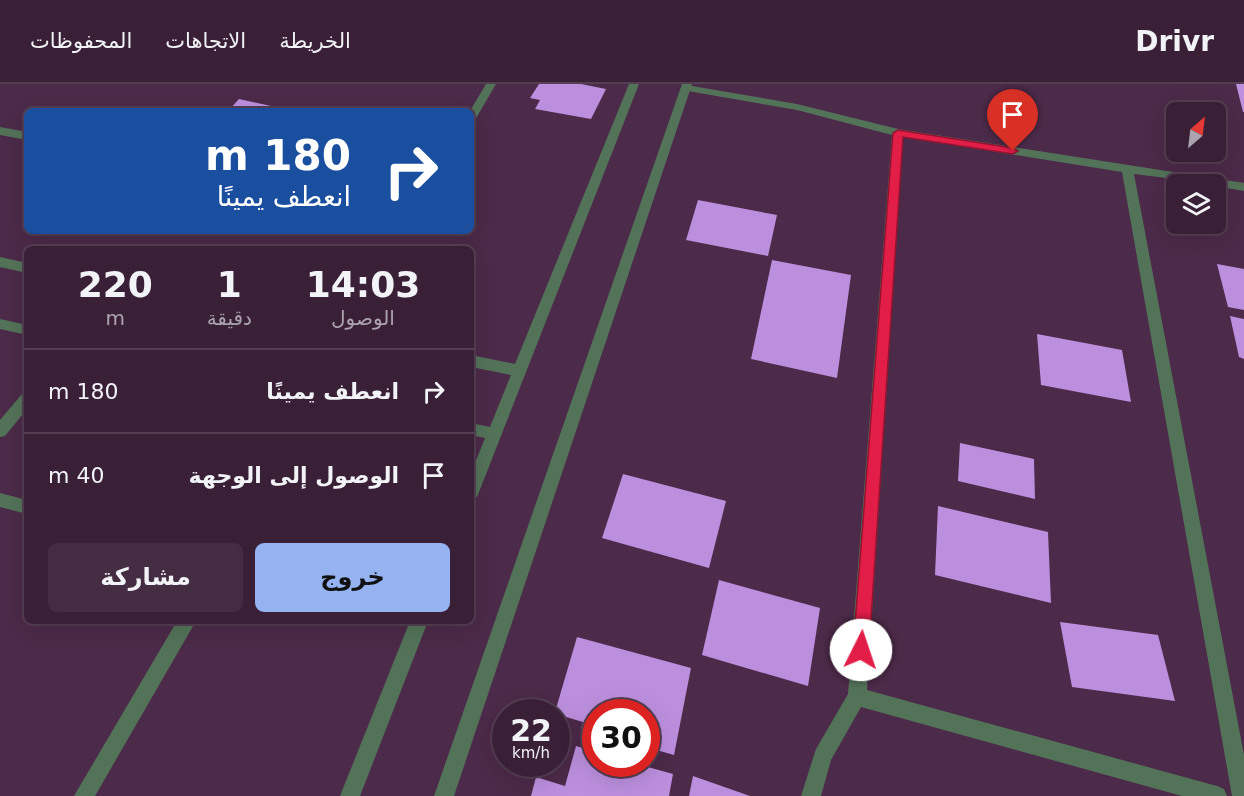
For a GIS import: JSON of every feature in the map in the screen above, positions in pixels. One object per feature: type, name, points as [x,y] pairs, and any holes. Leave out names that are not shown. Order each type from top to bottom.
[{"type":"street","points":[[474,113],[491,84]]},
{"type":"street","points":[[474,484],[634,84]]},
{"type":"street","points":[[444,796],[687,86],[797,107],[898,133],[1244,187]]},
{"type":"street","points":[[0,131],[24,135]]},
{"type":"street","points":[[811,796],[827,741],[858,697],[898,133]]},
{"type":"street","points":[[1127,169],[1242,796]]},
{"type":"street","points":[[0,262],[24,267]]},
{"type":"street","points":[[0,324],[24,329]]},
{"type":"street","points":[[474,362],[519,371]]},
{"type":"street","points":[[0,431],[24,402]]},
{"type":"street","points":[[474,430],[494,434]]},
{"type":"street","points":[[0,500],[24,506]]},
{"type":"street","points":[[84,796],[185,624]]},
{"type":"street","points":[[350,796],[418,624]]},
{"type":"street","points":[[858,697],[1217,796]]},
{"type":"building","points":[[539,84],[581,84],[606,89],[591,119],[535,109],[540,100],[530,98]]},
{"type":"building","points":[[1236,84],[1244,84],[1244,112],[1243,112]]},
{"type":"building","points":[[239,99],[280,108],[231,108]]},
{"type":"building","points":[[698,200],[777,215],[768,256],[686,240]]},
{"type":"building","points":[[772,260],[851,275],[837,378],[751,359]]},
{"type":"building","points":[[1217,264],[1244,269],[1244,310],[1228,307]]},
{"type":"building","points":[[1230,316],[1244,319],[1244,359],[1239,357]]},
{"type":"building","points":[[1037,334],[1122,350],[1131,402],[1041,385]]},
{"type":"building","points":[[960,443],[1034,459],[1035,499],[958,481]]},
{"type":"building","points":[[623,474],[726,501],[709,568],[602,538]]},
{"type":"building","points":[[938,506],[1048,532],[1051,603],[935,575]]},
{"type":"building","points":[[719,580],[820,608],[808,686],[702,655]]},
{"type":"building","points":[[1060,622],[1158,635],[1175,701],[1072,687]]},
{"type":"building","points":[[577,637],[691,668],[674,755],[660,751],[660,699],[582,699],[582,722],[570,718],[570,699],[559,699]]},
{"type":"building","points":[[576,746],[582,748],[582,777],[660,777],[660,770],[673,774],[669,796],[531,796],[536,777],[565,786],[567,777],[570,777]]},
{"type":"building","points":[[693,776],[750,796],[689,796]]},
{"type":"route","points":[[861,650],[898,133],[1013,151]]}]
